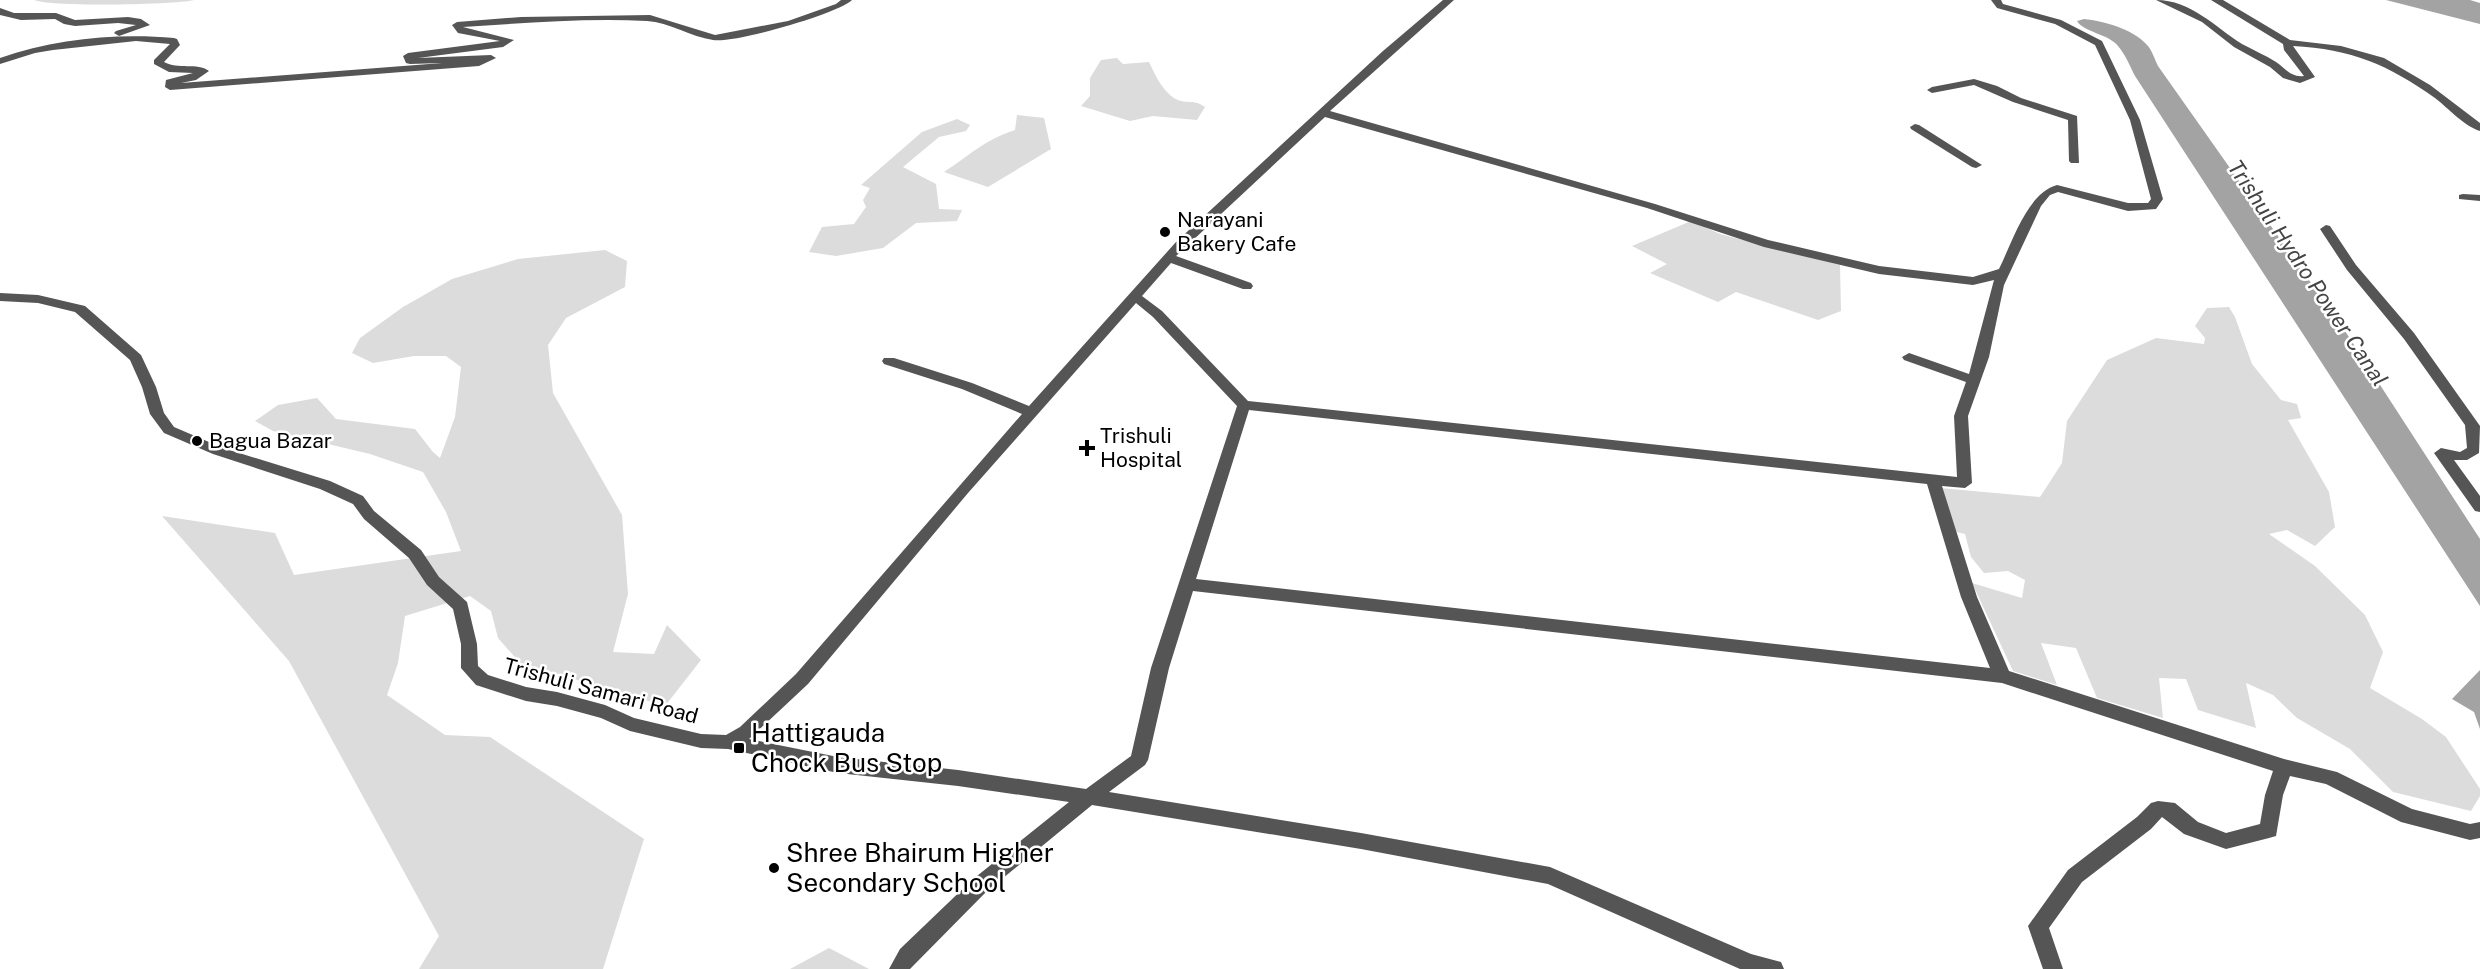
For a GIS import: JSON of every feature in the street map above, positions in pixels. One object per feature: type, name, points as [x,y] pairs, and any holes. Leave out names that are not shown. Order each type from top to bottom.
[{"type":"street","points":[[0,61],[33,50],[55,47],[136,38],[174,41],[175,45],[158,62],[169,69],[204,71],[192,78],[170,82],[170,87],[479,63],[491,57],[410,61],[408,56],[504,44],[509,40],[461,31],[457,26],[521,20],[650,18],[715,38],[790,23],[839,6],[847,0]]},
{"type":"street","points":[[728,742],[746,732],[802,679],[1031,412],[1180,245],[1387,53],[1449,0]]},
{"type":"street","points":[[1133,296],[1162,315],[1173,331],[1244,405],[1965,483],[1961,416],[1993,316],[1998,285],[2036,205],[2046,193],[2057,188],[2128,207],[2152,207],[2157,199],[2135,120],[2099,43],[2058,22],[2000,6],[1996,0]]},
{"type":"street","points":[[2161,0],[2205,20]]},
{"type":"street","points":[[2185,0],[2183,2],[2237,45],[2274,65],[2287,76],[2300,80],[2310,77],[2289,50],[2288,43]]},
{"type":"street","points":[[2216,0],[2288,43],[2318,44],[2372,57],[2392,66],[2480,128]]},
{"type":"street","points":[[0,11],[24,18],[55,16],[67,22],[123,21],[145,25],[55,47]]},
{"type":"street","points":[[1932,90],[1974,82],[1994,88],[2017,100],[2073,118],[2075,160]]},
{"type":"street","points":[[1324,113],[1651,206],[1764,243],[1879,270],[1973,281],[2006,271]]},
{"type":"street","points":[[1916,127],[1976,165]]},
{"type":"street","points":[[2463,197],[2480,198]]},
{"type":"street","points":[[2326,229],[2351,267],[2409,336],[2476,430],[2474,450],[2462,458],[2441,453],[2480,507]]},
{"type":"street","points":[[1169,258],[1247,286]]},
{"type":"street","name":"Trishuli Samari Road","points":[[0,297],[38,298],[80,309],[136,358],[149,387],[157,414],[169,430],[218,451],[325,485],[358,500],[369,515],[415,554],[433,581],[460,606],[469,644],[470,668],[482,680],[526,694],[557,699],[605,712],[630,724],[701,741],[728,742],[838,765],[958,778],[1089,797],[1361,841],[1550,876],[1749,963],[1774,969]]},
{"type":"street","points":[[1910,357],[1974,380]]},
{"type":"street","points":[[889,361],[967,386],[1031,412]]},
{"type":"street","points":[[899,969],[908,956],[979,886],[1089,797],[1139,760],[1160,668],[1244,405]]},
{"type":"street","points":[[1933,480],[1969,597],[2002,676]]},
{"type":"street","points":[[1188,584],[2002,676],[2284,767],[2330,777],[2408,816],[2470,832],[2480,830]]},
{"type":"street","points":[[2053,969],[2038,926],[2075,876],[2144,823],[2158,809],[2168,809],[2191,828],[2226,841],[2269,830],[2274,795],[2284,767]]},
{"type":"shaded area","points":[[34,0],[194,0],[163,3],[62,4]]},
{"type":"shaded area","points":[[2386,0],[2470,0],[2480,3],[2480,24]]},
{"type":"shaded area","points":[[2084,19],[2126,30],[2149,47],[2158,66],[2347,334],[2480,539],[2480,606],[2135,76],[2123,53],[2114,42],[2085,28],[2077,21]]},
{"type":"shaded area","points":[[1117,58],[1123,64],[1149,62],[1160,84],[1168,93],[1178,100],[1198,103],[1205,107],[1197,120],[1153,116],[1130,121],[1081,106],[1090,96],[1090,78],[1101,60]]},
{"type":"shaded area","points":[[1017,115],[1044,118],[1051,149],[988,187],[944,172],[986,143],[1015,130]]},
{"type":"shaded area","points":[[957,119],[970,125],[966,131],[939,137],[903,167],[936,184],[939,209],[962,210],[957,221],[916,223],[883,248],[836,256],[809,252],[822,227],[854,224],[866,207],[863,200],[870,188],[861,185],[922,132]]},
{"type":"shaded area","points":[[1691,221],[1720,234],[1840,265],[1841,311],[1818,320],[1736,292],[1718,302],[1650,273],[1667,264],[1632,246]]},
{"type":"shaded area","points":[[605,250],[627,261],[625,287],[566,318],[548,345],[553,393],[622,515],[628,594],[613,652],[654,654],[667,625],[701,660],[665,706],[520,663],[498,638],[491,611],[470,596],[405,616],[398,663],[387,695],[445,735],[490,737],[644,839],[603,969],[419,969],[439,936],[289,661],[162,516],[275,533],[294,575],[461,551],[446,512],[423,472],[370,454],[273,431],[255,421],[278,405],[317,398],[336,419],[415,429],[440,458],[455,417],[461,367],[446,356],[414,356],[373,363],[352,353],[360,338],[403,307],[452,279],[518,259]]},
{"type":"shaded area","points":[[2229,307],[2235,317],[2252,364],[2281,400],[2297,404],[2301,418],[2288,420],[2329,492],[2335,527],[2315,546],[2287,530],[2269,534],[2315,566],[2365,615],[2383,652],[2370,688],[2422,719],[2446,737],[2480,789],[2480,796],[2471,811],[2393,792],[2350,749],[2297,718],[2273,695],[2246,683],[2256,728],[2198,710],[2186,679],[2159,678],[2163,718],[2097,698],[2076,648],[2041,643],[2057,685],[2013,671],[1972,583],[2022,598],[2025,580],[2008,571],[1984,573],[1971,557],[1965,534],[1953,531],[1940,488],[2040,497],[2062,463],[2067,421],[2107,360],[2156,338],[2204,344],[2205,338],[2195,326],[2207,308]]},
{"type":"shaded area","points":[[2480,670],[2480,729],[2474,712],[2452,699]]},
{"type":"shaded area","points":[[829,948],[869,969],[790,969]]},
{"type":"place","name":"Narayani Bakery Cafe","points":[[1165,232]]},
{"type":"place","name":"Bagua Bazar","points":[[197,441]]},
{"type":"place","name":"Trishuli Hospital","points":[[1087,448]]},
{"type":"place","name":"Hattigauda Chock Bus Stop","points":[[739,748]]},
{"type":"place","name":"Shree Bhairum Higher Secondary School","points":[[774,868]]},
{"type":"water label","name":"Trishuli Hydro Power Canal","points":[[2308,273]]}]
